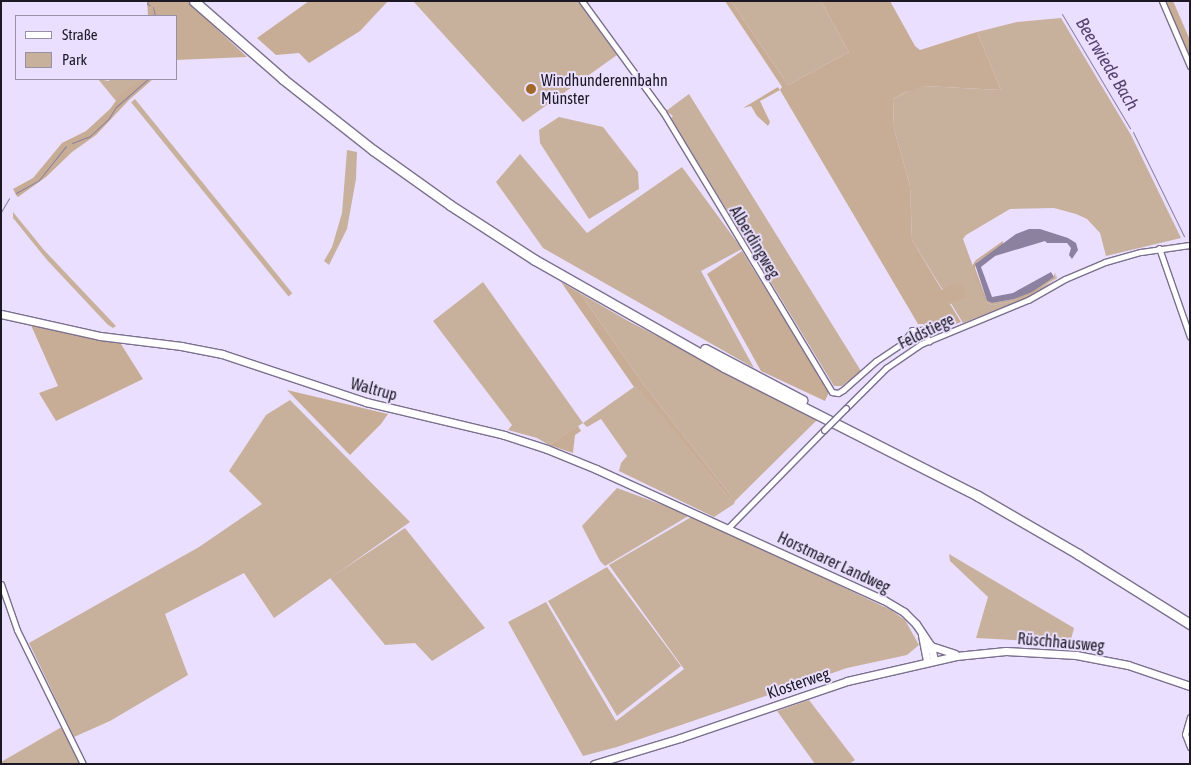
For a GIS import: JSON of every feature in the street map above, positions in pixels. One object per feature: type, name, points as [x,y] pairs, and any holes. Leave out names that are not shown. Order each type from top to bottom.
[{"type":"highway","points":[[194,1],[284,79],[367,146],[450,205],[535,260],[724,367],[871,440],[985,500],[1078,554],[1190,624]]},
{"type":"highway","points":[[203,1],[276,65],[373,142],[460,205],[540,257],[661,326],[1008,507],[1190,619]]},
{"type":"main road","name":"Waltrup","points":[[1,314],[108,337],[216,353],[366,402],[520,440],[589,466],[728,528]]},
{"type":"main road","name":"Horstmarer Landweg","points":[[728,528],[884,600],[904,612],[932,646]]},
{"type":"main road","name":"Horstmarer Landweg","points":[[921,632],[930,660]]},
{"type":"main road","points":[[930,660],[932,646],[945,652],[966,654]]},
{"type":"main road","name":"Rüschhausweg","points":[[930,660],[966,654],[1036,651],[1076,655],[1135,667],[1190,686]]},
{"type":"main road","name":"Klosterweg","points":[[594,764],[665,743],[847,681],[930,660]]},
{"type":"street","name":"Alberdingweg","points":[[582,1],[662,112],[832,392],[838,393],[844,390],[876,361],[904,342],[912,330],[921,330],[929,340]]},
{"type":"street","points":[[1162,1],[1190,66]]},
{"type":"street","name":"Feldstiege","points":[[728,528],[893,362],[929,340],[1028,300],[1093,266],[1159,248],[1190,245]]},
{"type":"street","points":[[1159,248],[1190,337]]},
{"type":"street","points":[[1,584],[17,630],[83,764]]},
{"type":"street","points":[[1190,717],[1185,734],[1190,747]]},
{"type":"green space","name":"Windhunderennbahn Münster","points":[[413,1],[578,1],[617,55],[523,122]]},
{"type":"green space","points":[[731,1],[821,1],[849,52],[788,85]]},
{"type":"green space","points":[[1061,18],[1131,135],[1181,238],[1106,256],[1100,233],[1087,219],[1054,208],[1010,209],[966,235],[963,239],[986,302],[992,305],[1014,301],[1050,283],[1056,278],[1055,272],[1057,278],[1037,294],[963,323],[912,240],[910,186],[894,129],[893,99],[916,87],[924,86],[1001,90],[977,32],[1017,22]]},
{"type":"green space","points":[[99,80],[142,80],[116,101]]},
{"type":"green space","points":[[689,94],[861,371],[842,386],[834,386],[671,118],[673,116],[666,111]]},
{"type":"green space","points":[[135,99],[292,293],[288,296],[131,102]]},
{"type":"green space","points":[[559,117],[603,127],[638,172],[639,189],[589,219],[540,143],[539,130]]},
{"type":"green space","points":[[347,150],[357,152],[356,179],[347,229],[329,265],[324,261],[332,247],[342,213]]},
{"type":"green space","points":[[520,154],[587,233],[682,167],[742,249],[701,271],[754,368],[543,248],[496,182]]},
{"type":"green space","points":[[13,212],[44,250],[116,326],[113,328],[108,325],[47,260],[13,218]]},
{"type":"green space","points":[[483,282],[583,423],[549,445],[537,438],[508,430],[512,425],[433,321]]},
{"type":"green space","points":[[580,293],[630,322],[818,419],[735,501],[644,385]]},
{"type":"green space","points":[[634,387],[639,388],[734,504],[714,517],[619,471],[621,463],[627,456],[601,419],[587,427],[583,423]]},
{"type":"green space","points":[[290,400],[410,522],[274,618],[244,573],[165,614],[188,675],[110,721],[74,737],[29,643],[199,547],[262,504],[229,471],[266,415]]},
{"type":"green space","points":[[617,488],[690,515],[605,566],[600,561],[582,526]]},
{"type":"green space","points":[[693,516],[891,610],[905,620],[919,645],[907,655],[847,668],[617,747],[583,756],[508,622],[546,602],[616,721],[684,669],[609,565]]},
{"type":"green space","points":[[405,528],[485,628],[432,661],[415,643],[385,645],[330,578]]},
{"type":"green space","points":[[949,554],[1074,628],[1070,643],[976,638],[988,597],[950,561]]},
{"type":"green space","points":[[607,567],[681,666],[617,716],[548,601]]},
{"type":"green space","points":[[809,700],[855,760],[849,764],[815,764],[777,711]]},
{"type":"green space","points":[[65,725],[81,764],[1,764],[1,762]]},
{"type":"shaded area","points":[[147,1],[187,1],[247,57],[178,60],[178,15],[148,15]]},
{"type":"shaded area","points":[[309,1],[388,1],[360,31],[309,63],[299,53],[276,55],[257,38]]},
{"type":"shaded area","points":[[725,1],[731,1],[788,85],[849,52],[821,1],[890,1],[915,46],[920,50],[977,32],[1001,90],[924,86],[893,99],[894,129],[910,186],[912,240],[942,290],[958,283],[965,289],[966,297],[950,304],[961,322],[935,333],[931,332],[923,324],[918,324],[780,90],[782,87]]},
{"type":"shaded area","points":[[1163,1],[1173,1],[1190,40],[1190,62]]},
{"type":"shaded area","points":[[142,80],[152,80],[129,100],[96,135],[72,152],[46,177],[18,197],[16,195],[13,189],[33,178],[62,143],[86,131],[110,109],[121,94]]},
{"type":"shaded area","points":[[778,87],[780,90],[760,101],[770,122],[768,126],[757,116],[751,106],[743,108]]},
{"type":"shaded area","points":[[1029,229],[1040,229],[1068,238],[1076,243],[1078,250],[1072,259],[1069,255],[1071,248],[1067,243],[1047,243],[1045,241],[995,256],[981,267],[992,297],[1013,293],[1051,272],[1054,277],[1032,292],[1014,299],[992,303],[987,301],[975,264],[1016,234]]},
{"type":"shaded area","points":[[1003,241],[1003,245],[977,262],[975,268],[987,301],[992,303],[1014,299],[1054,277],[1054,273],[1056,278],[1033,293],[1014,301],[992,305],[983,298],[972,266],[976,260]]},
{"type":"shaded area","points":[[742,251],[829,392],[825,401],[761,371],[707,274]]},
{"type":"shaded area","points":[[561,282],[580,293],[644,385],[735,501],[734,504],[639,389],[634,387]]},
{"type":"shaded area","points":[[30,323],[121,344],[143,379],[56,421],[39,393],[58,386]]},
{"type":"shaded area","points":[[287,390],[388,414],[381,424],[350,455]]},
{"type":"shaded area","points":[[578,426],[581,431],[575,435],[573,453],[549,445]]},
{"type":"waterway","points":[[148,1],[147,4],[150,5]]},
{"type":"waterway","points":[[153,7],[155,15]]},
{"type":"waterway","name":"Beerwiede Bach","points":[[1062,14],[1130,128]]},
{"type":"waterway","points":[[72,143],[90,136],[109,118],[116,107],[147,80]]},
{"type":"waterway","name":"Beerwiede Bach","points":[[1133,132],[1184,236]]},
{"type":"waterway","points":[[16,193],[39,180],[66,146]]},
{"type":"waterway","points":[[1,212],[9,198]]},
{"type":"place","name":"Windhunderennbahn Münster","points":[[531,89]]}]
